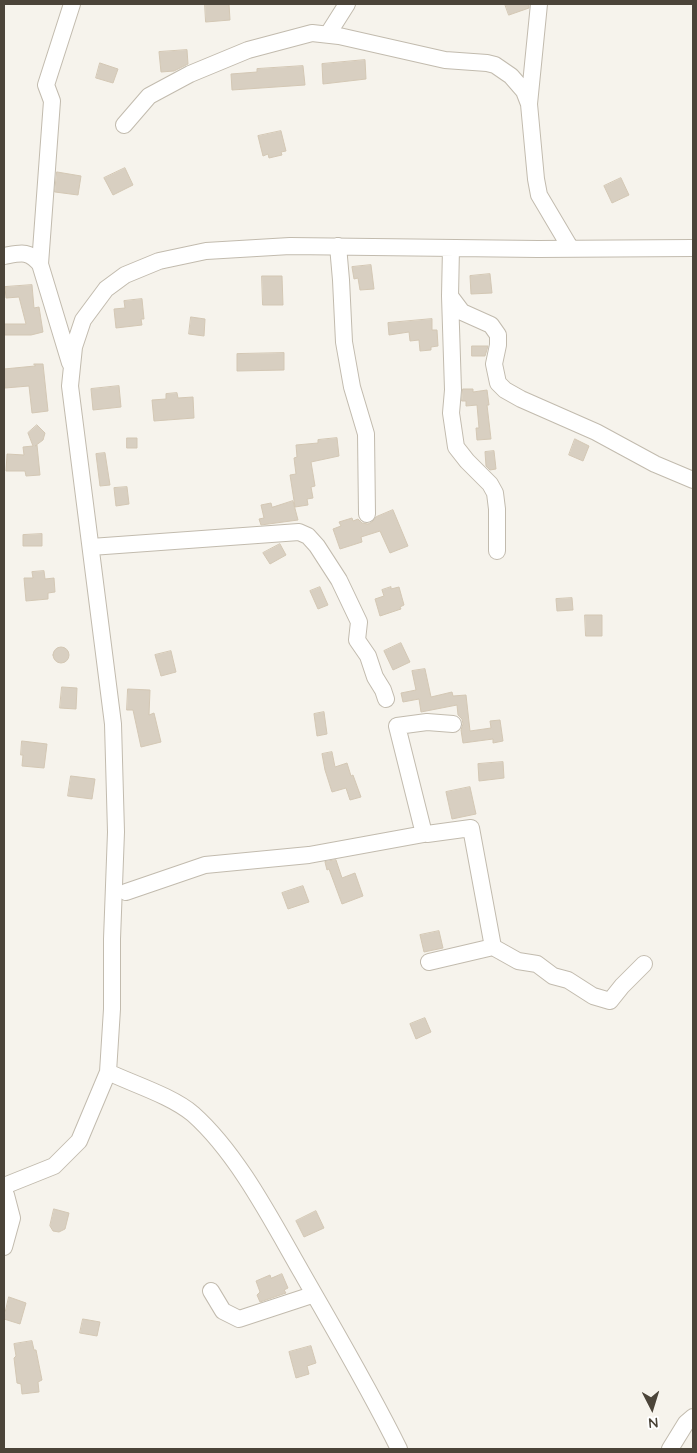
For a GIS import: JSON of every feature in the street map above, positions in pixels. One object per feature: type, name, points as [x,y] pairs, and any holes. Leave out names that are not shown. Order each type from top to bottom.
[{"type":"street","points":[[72,4],[46,85],[52,101],[40,264],[72,370]]},
{"type":"street","points":[[328,34],[347,4]]},
{"type":"street","points":[[539,4],[529,104],[536,179],[539,195],[571,249]]},
{"type":"street","points":[[124,125],[149,96],[190,74],[248,50],[312,33],[328,34],[445,60],[495,65],[510,76],[524,91],[529,104]]},
{"type":"street","points":[[4,1247],[12,1218],[5,1190],[54,1166],[79,1141],[108,1072],[112,1009],[116,791],[113,724],[70,386],[74,347],[83,320],[106,289],[125,274],[159,261],[206,251],[290,246],[571,249],[693,248]]},
{"type":"street","points":[[338,246],[344,342],[352,387],[366,434],[367,514]]},
{"type":"street","points":[[451,248],[450,296],[453,390],[450,413],[456,448],[490,484],[495,493],[497,551]]},
{"type":"street","points":[[4,256],[24,253],[33,255],[40,264]]},
{"type":"street","points":[[450,296],[462,312],[491,325],[498,335],[494,364],[498,384],[505,390],[542,409],[596,432],[655,464],[693,480]]},
{"type":"street","points":[[91,547],[299,532],[308,536],[324,556],[350,601],[359,622],[357,640],[368,656],[375,677],[386,699]]},
{"type":"street","points":[[126,892],[205,865],[308,855],[424,834],[397,726],[427,722],[453,724]]},
{"type":"street","points":[[427,834],[471,828],[493,947],[518,961],[537,964],[553,976],[568,980],[593,996],[610,1001],[644,964]]},
{"type":"street","points":[[108,1072],[173,1101],[192,1113],[224,1149],[268,1215],[399,1449]]},
{"type":"street","points":[[211,1291],[223,1311],[239,1319],[309,1296]]},
{"type":"street","points":[[670,1449],[686,1423],[693,1417]]},
{"type":"building","points":[[205,4],[229,4],[230,20],[206,22]]},
{"type":"building","points":[[505,4],[529,4],[529,8],[509,15]]},
{"type":"building","points":[[187,50],[188,64],[174,71],[161,72],[159,52]]},
{"type":"building","points":[[365,60],[366,79],[323,84],[322,64]]},
{"type":"building","points":[[100,63],[118,69],[113,83],[96,78]]},
{"type":"building","points":[[303,66],[305,85],[232,90],[231,74],[257,72],[257,69]]},
{"type":"building","points":[[281,131],[286,151],[281,152],[282,155],[269,158],[268,154],[263,156],[258,136]]},
{"type":"building","points":[[125,168],[133,185],[113,195],[104,178]]},
{"type":"building","points":[[57,172],[81,176],[78,195],[55,192]]},
{"type":"building","points":[[621,178],[629,195],[612,203],[604,186]]},
{"type":"building","points":[[371,265],[374,289],[360,290],[358,278],[354,279],[352,267]]},
{"type":"building","points":[[490,274],[492,293],[471,294],[470,276]]},
{"type":"building","points":[[262,276],[282,276],[283,305],[263,305]]},
{"type":"building","points":[[32,285],[34,308],[39,307],[43,332],[31,335],[4,335],[4,324],[26,324],[19,297],[6,298],[5,287]]},
{"type":"building","points":[[142,299],[144,319],[141,319],[142,325],[116,328],[114,309],[125,308],[124,301]]},
{"type":"building","points":[[191,317],[205,319],[204,336],[189,334]]},
{"type":"building","points":[[432,319],[432,330],[437,330],[438,346],[431,347],[431,350],[420,351],[419,340],[410,341],[409,332],[389,335],[388,323]]},
{"type":"building","points":[[472,346],[488,346],[485,356],[472,356]]},
{"type":"building","points":[[284,353],[284,370],[237,371],[237,354]]},
{"type":"building","points":[[34,364],[43,364],[48,411],[32,413],[29,386],[5,388],[4,369],[35,366]]},
{"type":"building","points":[[119,386],[121,407],[93,410],[91,389]]},
{"type":"building","points":[[463,389],[473,389],[473,392],[487,390],[491,439],[477,440],[476,428],[479,428],[477,405],[466,406],[466,401],[462,401]]},
{"type":"building","points":[[177,393],[178,398],[193,397],[194,418],[154,421],[152,400],[166,399],[166,394]]},
{"type":"building","points":[[37,425],[45,433],[43,440],[35,446],[37,445],[40,475],[26,476],[25,471],[6,471],[7,454],[24,455],[23,447],[33,446],[28,433]]},
{"type":"building","points":[[127,438],[137,438],[137,448],[127,448]]},
{"type":"building","points":[[337,438],[339,456],[311,462],[315,486],[311,487],[313,498],[307,499],[308,505],[295,507],[290,475],[296,474],[294,458],[297,457],[296,445],[318,443],[318,440]]},
{"type":"building","points":[[575,439],[589,446],[583,461],[569,455]]},
{"type":"building","points":[[494,451],[496,469],[490,470],[486,466],[485,452]]},
{"type":"building","points":[[105,453],[110,485],[100,486],[96,454]]},
{"type":"building","points":[[127,487],[129,504],[116,506],[114,488]]},
{"type":"building","points":[[293,501],[298,520],[261,525],[259,519],[264,518],[261,505],[271,503],[272,507]]},
{"type":"building","points":[[393,510],[408,546],[390,553],[380,531],[361,537],[362,542],[340,549],[333,529],[341,526],[339,522],[352,518],[353,521],[358,519],[362,523],[368,524],[376,517]]},
{"type":"building","points":[[42,534],[42,546],[23,546],[23,535]]},
{"type":"building","points":[[280,544],[286,555],[270,564],[263,553]]},
{"type":"building","points":[[44,571],[45,579],[54,578],[55,592],[48,593],[48,599],[26,601],[24,578],[33,578],[32,572]]},
{"type":"building","points":[[320,587],[328,605],[318,609],[310,591]]},
{"type":"building","points":[[391,587],[391,589],[399,587],[404,605],[400,607],[401,609],[380,616],[375,599],[384,596],[382,590]]},
{"type":"building","points":[[572,598],[573,610],[557,611],[556,599]]},
{"type":"building","points":[[585,615],[602,615],[602,636],[586,636]]},
{"type":"building","points":[[401,643],[410,662],[393,670],[384,651]]},
{"type":"building","points":[[58,647],[64,647],[69,652],[67,661],[58,663],[53,658],[53,652]]},
{"type":"building","points":[[171,651],[176,672],[161,676],[155,655]]},
{"type":"building","points":[[425,669],[431,697],[452,692],[453,696],[466,695],[470,731],[491,728],[490,721],[500,720],[503,741],[493,743],[493,739],[463,743],[461,730],[463,724],[462,719],[458,715],[457,705],[421,712],[419,699],[403,702],[401,693],[416,690],[412,671]]},
{"type":"building","points":[[62,687],[77,688],[76,709],[60,708]]},
{"type":"building","points":[[128,689],[150,690],[149,715],[154,713],[161,742],[141,747],[133,710],[127,710]]},
{"type":"building","points":[[324,712],[327,734],[317,736],[314,714]]},
{"type":"building","points":[[22,741],[47,744],[44,768],[22,766]]},
{"type":"building","points":[[332,752],[335,767],[347,763],[361,797],[350,800],[346,788],[332,792],[322,754]]},
{"type":"building","points":[[503,762],[504,778],[479,781],[478,764]]},
{"type":"building","points":[[71,776],[95,779],[92,799],[68,796]]},
{"type":"building","points":[[470,787],[476,814],[452,819],[446,792]]},
{"type":"building","points":[[336,860],[342,878],[355,873],[363,896],[342,904],[325,862]]},
{"type":"building","points":[[303,886],[309,902],[288,909],[282,893]]},
{"type":"building","points":[[439,931],[443,948],[424,952],[420,935]]},
{"type":"building","points":[[425,1018],[431,1032],[416,1039],[410,1024]]},
{"type":"building","points":[[54,1209],[69,1213],[65,1229],[59,1232],[53,1231],[50,1226]]},
{"type":"building","points":[[316,1211],[324,1228],[304,1237],[296,1221]]},
{"type":"building","points":[[282,1274],[288,1288],[284,1290],[286,1293],[260,1302],[257,1295],[260,1292],[256,1281],[270,1275],[271,1278]]},
{"type":"building","points":[[9,1297],[26,1303],[20,1324],[4,1319]]},
{"type":"building","points":[[83,1319],[100,1322],[97,1336],[80,1333]]},
{"type":"building","points":[[32,1341],[34,1350],[36,1350],[42,1380],[38,1382],[39,1392],[22,1394],[21,1384],[17,1383],[14,1344]]},
{"type":"building","points":[[311,1346],[316,1363],[307,1366],[309,1374],[296,1378],[289,1352]]}]
